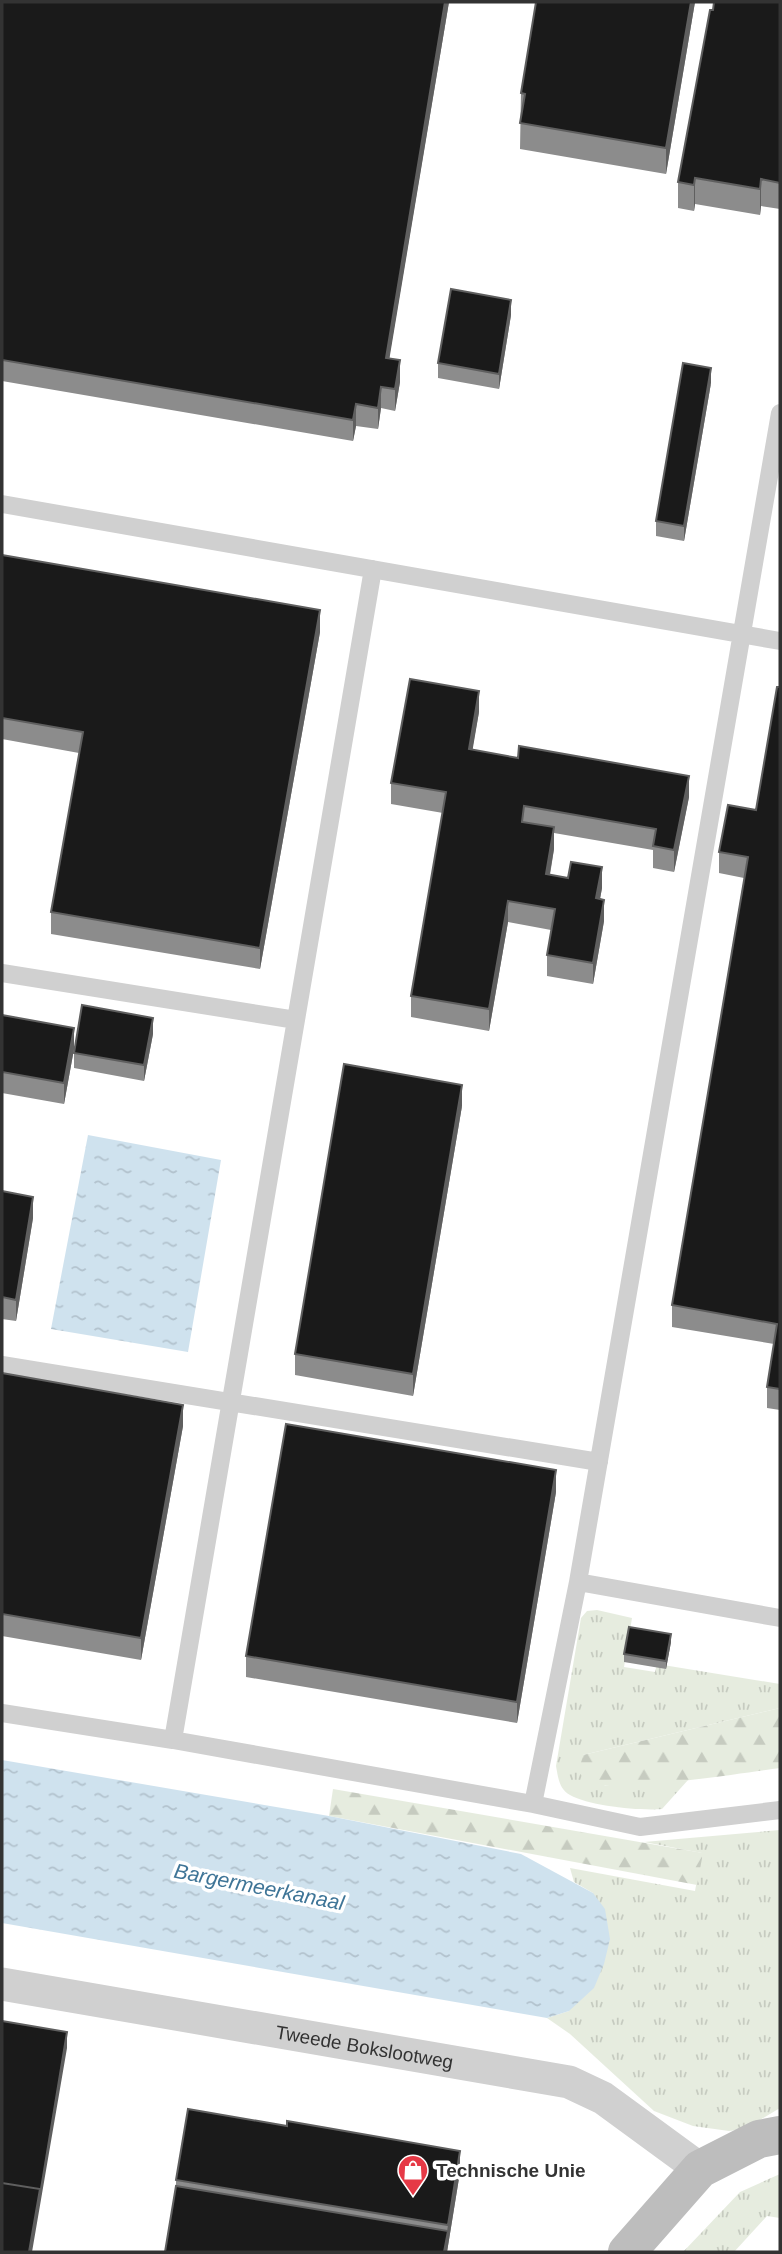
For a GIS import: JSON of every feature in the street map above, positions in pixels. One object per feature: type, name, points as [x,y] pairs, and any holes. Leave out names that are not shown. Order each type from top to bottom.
[{"type":"street","name":"Tweede Bokslootweg","points":[[2,1984],[569,2082],[603,2098],[700,2169]]},
{"type":"street","points":[[627,2252],[700,2169],[759,2139],[780,2135]]},
{"type":"lane","points":[[533,1804],[578,1581],[780,413]]},
{"type":"lane","points":[[2,504],[780,641]]},
{"type":"lane","points":[[173,1740],[373,569]]},
{"type":"lane","points":[[2,973],[296,1020]]},
{"type":"lane","points":[[2,1365],[599,1462]]},
{"type":"lane","points":[[578,1581],[780,1618]]},
{"type":"lane","points":[[2,1713],[173,1740],[533,1804],[640,1827],[780,1810]]},
{"type":"green space","points":[[597,1610],[632,1618],[624,1667],[655,1672],[657,1664],[780,1684],[780,1708],[583,1755],[605,1786],[688,1780],[662,1809],[628,1808],[589,1802],[570,1795],[560,1782],[556,1766],[581,1618],[587,1611]]},
{"type":"green space","points":[[780,1708],[780,1768],[624,1786],[589,1783],[581,1774],[583,1755]]},
{"type":"green space","points":[[333,1789],[703,1853],[697,1885],[329,1816]]},
{"type":"green space","points":[[780,1830],[780,2108],[745,2129],[729,2131],[693,2126],[654,2111],[570,2034],[547,2018],[569,2011],[593,1893],[574,1882],[570,1868],[695,1891],[702,1853],[644,1842]]},
{"type":"green space","points":[[780,2174],[780,2218],[767,2216],[734,2252],[683,2252],[740,2192]]},
{"type":"water","points":[[88,1135],[221,1160],[188,1352],[51,1329]]},
{"type":"water","name":"Bargermeerkanaal","points":[[2,1760],[329,1816],[521,1854],[593,1893],[605,1909],[610,1939],[604,1964],[594,1988],[569,2011],[547,2018],[2,1923]]},
{"type":"building","points":[[2,2],[445,2],[386,358],[400,360],[395,389],[381,387],[378,408],[356,404],[353,420],[2,360]]},
{"type":"building","points":[[536,2],[691,2],[666,148],[520,123],[525,94],[521,93]]},
{"type":"building","points":[[714,2],[780,2],[780,183],[761,179],[760,189],[695,178],[694,185],[678,182],[710,10],[713,10]]},
{"type":"building","points":[[451,289],[511,300],[499,374],[438,363]]},
{"type":"building","points":[[683,363],[711,368],[684,526],[656,521]]},
{"type":"building","points":[[2,555],[320,610],[260,948],[51,912],[83,732],[2,718]]},
{"type":"building","points":[[410,679],[479,691],[469,749],[518,758],[519,746],[689,776],[674,850],[653,846],[656,829],[524,806],[522,822],[554,827],[546,874],[568,878],[571,862],[602,867],[596,898],[604,900],[593,963],[547,955],[555,909],[508,901],[489,1009],[411,996],[446,792],[391,783]]},
{"type":"building","points":[[777,687],[780,687],[780,1389],[767,1387],[777,1324],[672,1305],[748,857],[719,852],[728,805],[756,810]]},
{"type":"building","points":[[82,1005],[153,1018],[144,1065],[74,1053]]},
{"type":"building","points":[[2,1015],[74,1028],[64,1083],[2,1072]]},
{"type":"building","points":[[344,1064],[462,1085],[413,1374],[295,1354]]},
{"type":"building","points":[[2,1191],[33,1197],[16,1300],[2,1297]]},
{"type":"building","points":[[2,1373],[183,1405],[141,1638],[2,1614]]},
{"type":"building","points":[[286,1424],[556,1470],[517,1702],[246,1656]]},
{"type":"building","points":[[629,1627],[671,1634],[666,1661],[624,1654]]},
{"type":"building","points":[[2,2021],[67,2032],[40,2195],[40,2189],[2,2183]]},
{"type":"building","points":[[188,2109],[287,2126],[287,2121],[460,2151],[448,2225],[176,2180]]},
{"type":"building","points":[[2,2183],[40,2189],[29,2252],[2,2252]]},
{"type":"building","points":[[176,2186],[448,2231],[444,2252],[165,2252]]},
{"type":"place","name":"Technische Unie","points":[[413,2197]]}]
